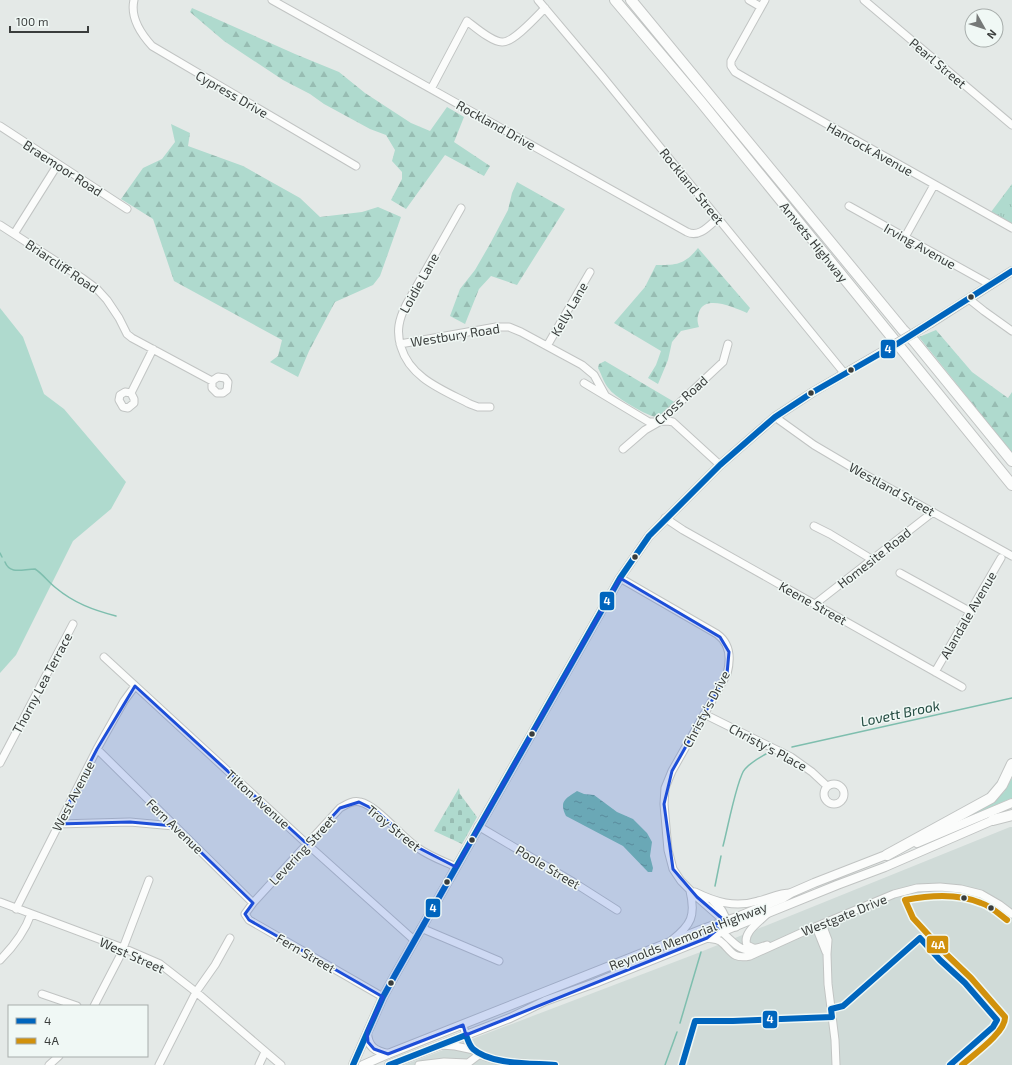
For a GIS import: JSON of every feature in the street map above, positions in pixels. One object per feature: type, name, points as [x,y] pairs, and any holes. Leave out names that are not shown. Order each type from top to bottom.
[{"type":"highway","name":"Amvets Highway","points":[[615,0],[701,102],[1012,485]]},
{"type":"highway","name":"Amvets Highway","points":[[631,0],[1012,461]]},
{"type":"highway","points":[[887,855],[991,798],[1002,785],[1012,764]]},
{"type":"highway","points":[[993,820],[1012,814]]},
{"type":"main road","points":[[353,1065],[383,996],[414,940],[620,578],[642,543],[665,518],[720,465],[774,418],[813,392],[886,350],[1012,271]]},
{"type":"main road","name":"Reynolds Memorial Highway","points":[[389,1065],[520,1014],[540,1003],[707,938],[717,929],[730,924],[737,917],[783,898],[791,893],[1012,803]]},
{"type":"main road","name":"Reynolds Memorial Highway","points":[[363,1065],[667,943],[767,914],[915,855],[993,820]]},
{"type":"main road","points":[[367,1031],[368,1040],[372,1047],[378,1051],[388,1054]]},
{"type":"street","name":"Cypress Drive","points":[[134,0],[135,21],[152,46],[356,166]]},
{"type":"street","name":"Rockland Drive","points":[[272,0],[691,234],[697,234],[703,231],[718,218]]},
{"type":"street","name":"Rockland Street","points":[[538,0],[602,76],[844,374]]},
{"type":"street","points":[[749,0],[761,7],[765,0]]},
{"type":"street","name":"Pearl Street","points":[[864,0],[1012,125]]},
{"type":"street","name":"Hancock Avenue","points":[[761,7],[731,61],[731,67],[735,72],[1012,228]]},
{"type":"street","points":[[431,89],[467,21],[491,38],[502,42],[516,35],[545,8]]},
{"type":"street","name":"Braemoor Road","points":[[0,126],[127,209]]},
{"type":"street","points":[[14,234],[58,164]]},
{"type":"street","points":[[905,237],[934,185]]},
{"type":"street","name":"Irving Avenue","points":[[849,206],[991,285]]},
{"type":"street","name":"Loidie Lane","points":[[461,208],[406,305],[400,317],[398,332],[403,354],[414,371],[423,378],[470,404],[478,407],[490,407]]},
{"type":"street","name":"Briarcliff Road","points":[[0,224],[97,289],[114,310],[127,334],[132,338],[212,381]]},
{"type":"street","name":"Kelly Lane","points":[[548,346],[590,272]]},
{"type":"street","points":[[969,299],[1012,330]]},
{"type":"street","name":"Westbury Road","points":[[400,344],[496,327],[509,328],[521,332],[582,365],[594,375],[605,395]]},
{"type":"street","name":"Cross Road","points":[[623,449],[645,430],[659,422],[723,362],[728,344]]},
{"type":"street","points":[[131,393],[153,349]]},
{"type":"street","points":[[584,383],[649,422],[674,422],[720,465]]},
{"type":"street","name":"Westland Street","points":[[774,418],[814,445],[1012,556]]},
{"type":"street","name":"Homesite Road","points":[[815,604],[933,512]]},
{"type":"street","name":"Keene Street","points":[[665,518],[683,530],[962,687]]},
{"type":"street","points":[[814,526],[873,560]]},
{"type":"street","name":"Alandale Avenue","points":[[935,672],[1001,558]]},
{"type":"street","points":[[900,573],[971,612]]},
{"type":"street","name":"Christy's Drive","points":[[620,578],[714,632],[725,642],[728,648],[728,670],[722,684],[672,771],[665,788],[664,798],[667,843],[671,863],[676,876],[697,897],[730,924]]},
{"type":"street","name":"Thorny Lea Terrace","points":[[0,762],[73,624]]},
{"type":"street","name":"Tilton Avenue","points":[[104,657],[307,844],[414,940]]},
{"type":"street","name":"West Avenue","points":[[16,909],[96,749],[124,701],[135,686]]},
{"type":"street","name":"Christy's Place","points":[[704,714],[791,757],[812,772],[827,786]]},
{"type":"street","name":"Fern Avenue","points":[[96,749],[253,903]]},
{"type":"street","name":"Levering Street","points":[[253,903],[340,808],[350,802],[354,802]]},
{"type":"street","name":"Troy Street","points":[[354,802],[359,802],[370,807],[417,847],[456,867]]},
{"type":"street","points":[[58,824],[130,822],[174,826]]},
{"type":"street","name":"Poole Street","points":[[478,826],[573,882],[617,910]]},
{"type":"street","points":[[94,1005],[123,948],[149,880]]},
{"type":"street","name":"Westgate Drive","points":[[707,938],[718,940],[727,950],[735,955],[747,957],[894,894],[917,888],[940,887],[961,889],[985,896],[1000,904],[1012,914]]},
{"type":"street","points":[[667,943],[685,930],[689,923],[693,906],[689,889]]},
{"type":"street","name":"Christy's Drive","points":[[689,889],[711,899],[729,904],[744,904],[781,893],[791,893]]},
{"type":"street","name":"Christy's Drive","points":[[711,899],[724,913],[730,924]]},
{"type":"street","name":"West Street","points":[[0,902],[123,948],[160,964],[196,992],[281,1065]]},
{"type":"street","name":"Fern Street","points":[[253,903],[245,914],[248,920],[383,996]]},
{"type":"street","points":[[0,960],[7,953],[27,924],[31,914]]},
{"type":"street","points":[[755,949],[747,944],[747,937],[750,931],[767,914]]},
{"type":"street","points":[[819,925],[827,954],[831,1009],[836,1040],[836,1065]]},
{"type":"street","points":[[421,928],[499,961]]},
{"type":"street","points":[[717,929],[742,949],[755,949]]},
{"type":"street","points":[[717,929],[721,937],[722,944]]},
{"type":"street","points":[[159,1065],[196,992],[215,965],[230,938]]},
{"type":"street","name":"Westgate Drive","points":[[755,949],[790,938]]},
{"type":"street","points":[[42,994],[74,1005]]},
{"type":"street","points":[[463,1025],[469,1043],[477,1052]]},
{"type":"street","points":[[439,1046],[455,1046],[500,1060],[555,1065]]},
{"type":"street","points":[[259,1065],[266,1052]]},
{"type":"street","name":"West Street","points":[[266,1052],[274,1065]]},
{"type":"street","points":[[419,1065],[444,1062],[468,1063],[477,1052]]},
{"type":"street","points":[[50,1065],[58,1057]]},
{"type":"highlighted area","points":[[620,578],[720,637],[729,652],[727,674],[672,771],[664,804],[673,869],[697,897],[725,921],[713,925],[718,929],[707,938],[466,1035],[463,1025],[388,1054],[374,1049],[368,1042],[367,1031],[383,997],[249,920],[245,914],[253,903],[174,826],[130,822],[58,824],[97,749],[135,686],[307,844],[340,808],[359,802],[375,810],[417,847],[456,867]]},
{"type":"shaded area","points":[[1012,827],[1012,1065],[404,1065],[698,953]]},
{"type":"green space","points":[[192,8],[339,72],[365,93],[411,123],[430,131],[447,107],[464,117],[454,142],[490,166],[484,176],[445,155],[406,209],[391,200],[402,179],[402,172],[392,161],[395,150],[386,135],[370,129],[283,80],[224,41],[190,12]]},
{"type":"green space","points":[[171,124],[190,133],[188,146],[243,166],[300,198],[320,217],[362,212],[378,207],[401,217],[380,276],[373,285],[335,302],[309,351],[298,377],[270,362],[278,356],[282,340],[174,281],[153,219],[121,199],[143,168],[162,159],[175,142]]},
{"type":"green space","points":[[517,182],[565,209],[517,285],[491,276],[479,289],[465,324],[450,316],[460,289],[475,270],[508,210],[512,193]]},
{"type":"green space","points":[[1012,184],[1012,224],[991,212]]},
{"type":"green space","points":[[698,248],[750,308],[747,313],[735,308],[714,303],[707,304],[702,307],[698,316],[699,327],[681,331],[672,342],[668,360],[658,384],[648,378],[656,365],[661,351],[614,323],[645,287],[656,265],[680,263],[693,254]]},
{"type":"green space","points":[[0,308],[23,337],[44,394],[64,409],[126,482],[111,509],[73,541],[16,655],[0,673]]},
{"type":"green space","points":[[936,330],[972,372],[1008,398],[1012,392],[1012,453],[919,337]]},
{"type":"green space","points":[[605,361],[676,403],[666,413],[659,417],[649,415],[633,407],[613,393],[606,385],[598,368],[599,364]]},
{"type":"green space","points":[[1012,778],[1012,798],[970,816],[1004,792]]},
{"type":"green space","points":[[459,788],[460,794],[477,817],[462,844],[434,831]]},
{"type":"water","points":[[577,791],[584,794],[594,795],[617,812],[633,819],[647,833],[652,842],[650,856],[653,868],[652,872],[648,872],[623,846],[566,816],[563,807],[564,801]]},
{"type":"waterway","points":[[0,553],[2,557]]},
{"type":"waterway","points":[[5,562],[10,569],[14,570],[35,569],[41,573],[53,586],[70,598],[99,611],[116,616]]},
{"type":"waterway","name":"Lovett Brook","points":[[792,747],[1012,698]]},
{"type":"waterway","name":"Lovett Brook","points":[[723,846],[742,774],[750,764],[766,754]]},
{"type":"waterway","name":"Lovett Brook","points":[[715,886],[721,856]]},
{"type":"waterway","name":"Lovett Brook","points":[[680,1023],[701,952]]},
{"type":"waterway","name":"Lovett Brook","points":[[665,1065],[677,1032]]},
{"type":"transit line","name":"4","points":[[353,1065],[383,997],[395,975],[620,578],[649,536],[720,465],[775,417],[813,392],[897,344],[1012,271]]},
{"type":"transit line","name":"4A","points":[[962,1065],[995,1036],[1004,1023],[1005,1017],[971,978],[946,954],[913,918],[905,900],[934,896],[953,896],[985,904],[1007,920]]},
{"type":"transit line","name":"4","points":[[682,1065],[695,1021],[832,1017],[831,1009],[843,1006],[920,938],[940,960],[965,983],[997,1020],[993,1027],[950,1065]]},
{"type":"transit line","name":"4","points":[[389,1065],[466,1035],[473,1049],[490,1058],[501,1061],[555,1065]]}]
